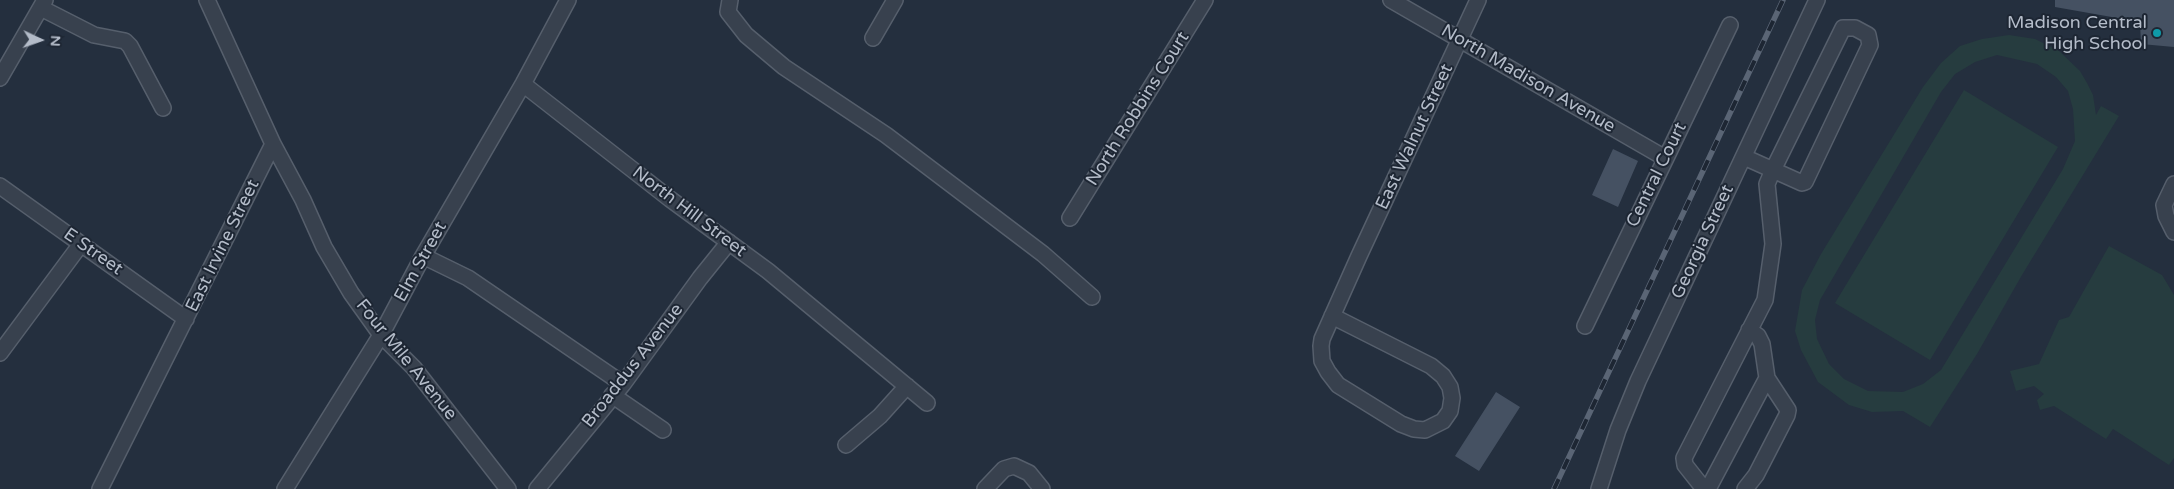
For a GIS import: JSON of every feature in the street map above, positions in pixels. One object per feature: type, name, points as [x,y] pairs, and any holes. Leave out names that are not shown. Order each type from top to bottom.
[{"type":"street","points":[[207,0],[274,144]]},
{"type":"street","points":[[523,84],[568,0]]},
{"type":"street","points":[[730,0],[728,12],[746,35],[784,67],[894,141],[1043,254],[1092,297]]},
{"type":"street","points":[[873,38],[895,0]]},
{"type":"street","name":"North Robbins Court","points":[[1070,218],[1205,0]]},
{"type":"street","name":"North Madison Avenue","points":[[1391,0],[1665,158]]},
{"type":"street","name":"East Walnut Street","points":[[1332,316],[1431,366],[1443,376],[1450,386],[1452,398],[1450,411],[1443,421],[1425,430],[1414,429],[1400,424],[1338,385],[1328,372],[1321,354],[1322,339],[1332,316],[1364,246],[1478,0]]},
{"type":"street","name":"Georgia Street","points":[[1599,489],[1618,430],[1638,380],[1817,0]]},
{"type":"street","points":[[0,78],[43,4],[94,35],[125,41],[130,46],[163,108]]},
{"type":"street","name":"Central Court","points":[[1585,326],[1730,25]]},
{"type":"street","points":[[1704,489],[1685,465],[1684,458],[1765,300],[1772,253],[1773,231],[1767,184],[1773,170],[1842,28],[1855,28],[1868,35],[1870,45],[1805,182],[1802,184],[1773,170],[1744,157]]},
{"type":"street","name":"North Hill Street","points":[[523,84],[830,320],[927,403]]},
{"type":"street","name":"Elm Street","points":[[285,489],[382,335],[423,256],[523,84]]},
{"type":"street","name":"East Irvine Street","points":[[100,489],[274,144]]},
{"type":"street","name":"Four Mile Avenue","points":[[274,144],[303,200],[324,247],[351,293],[382,335],[414,368],[508,489]]},
{"type":"street","points":[[2174,184],[2164,205],[2166,216],[2174,232]]},
{"type":"street","name":"E Street","points":[[0,186],[186,319]]},
{"type":"street","name":"Broaddus Avenue","points":[[537,489],[612,395],[623,384],[700,278],[729,242]]},
{"type":"street","points":[[0,353],[81,244]]},
{"type":"street","points":[[423,256],[468,278],[623,384]]},
{"type":"street","points":[[1745,489],[1756,475],[1788,410],[1767,378],[1762,344],[1758,336],[1749,330]]},
{"type":"street","points":[[1708,489],[1767,378]]},
{"type":"street","points":[[846,445],[880,416],[907,386]]},
{"type":"street","points":[[612,395],[662,430]]},
{"type":"street","points":[[985,489],[1004,469],[1014,466],[1029,474],[1042,489]]},
{"type":"green space","points":[[2009,35],[2035,39],[2059,51],[2080,71],[2087,83],[2093,95],[2096,115],[2101,106],[2119,116],[2022,275],[1977,354],[1930,427],[1903,411],[1872,412],[1849,405],[1818,382],[1801,350],[1795,331],[1802,290],[1821,254],[1923,87],[1941,63],[1960,46],[1982,39]],"holes":[[[1997,55],[2037,64],[2056,77],[2068,91],[2073,109],[2075,141],[2063,169],[1941,370],[1923,384],[1903,392],[1868,391],[1844,379],[1829,364],[1817,339],[1815,320],[1820,300],[1941,92],[1955,74],[1975,62]]]},
{"type":"green space","points":[[1964,90],[2058,147],[1930,360],[1835,303]]},
{"type":"green space","points":[[2109,246],[2162,275],[2174,295],[2174,458],[2169,465],[2113,429],[2106,439],[2054,406],[2040,410],[2037,400],[2044,394],[2034,386],[2016,391],[2010,371],[2039,364],[2059,320],[2069,317]]},
{"type":"building","name":"Madison Central High School","points":[[2055,0],[2174,0],[2174,47],[2141,44],[2140,22],[2055,7]]},
{"type":"building","points":[[1613,149],[1638,161],[1618,207],[1592,195]]},
{"type":"building","points":[[1496,392],[1520,407],[1479,471],[1455,456]]},
{"type":"railway","points":[[1554,489],[1783,0]]},
{"type":"place","name":"Madison Central High School","points":[[2157,33]]}]
